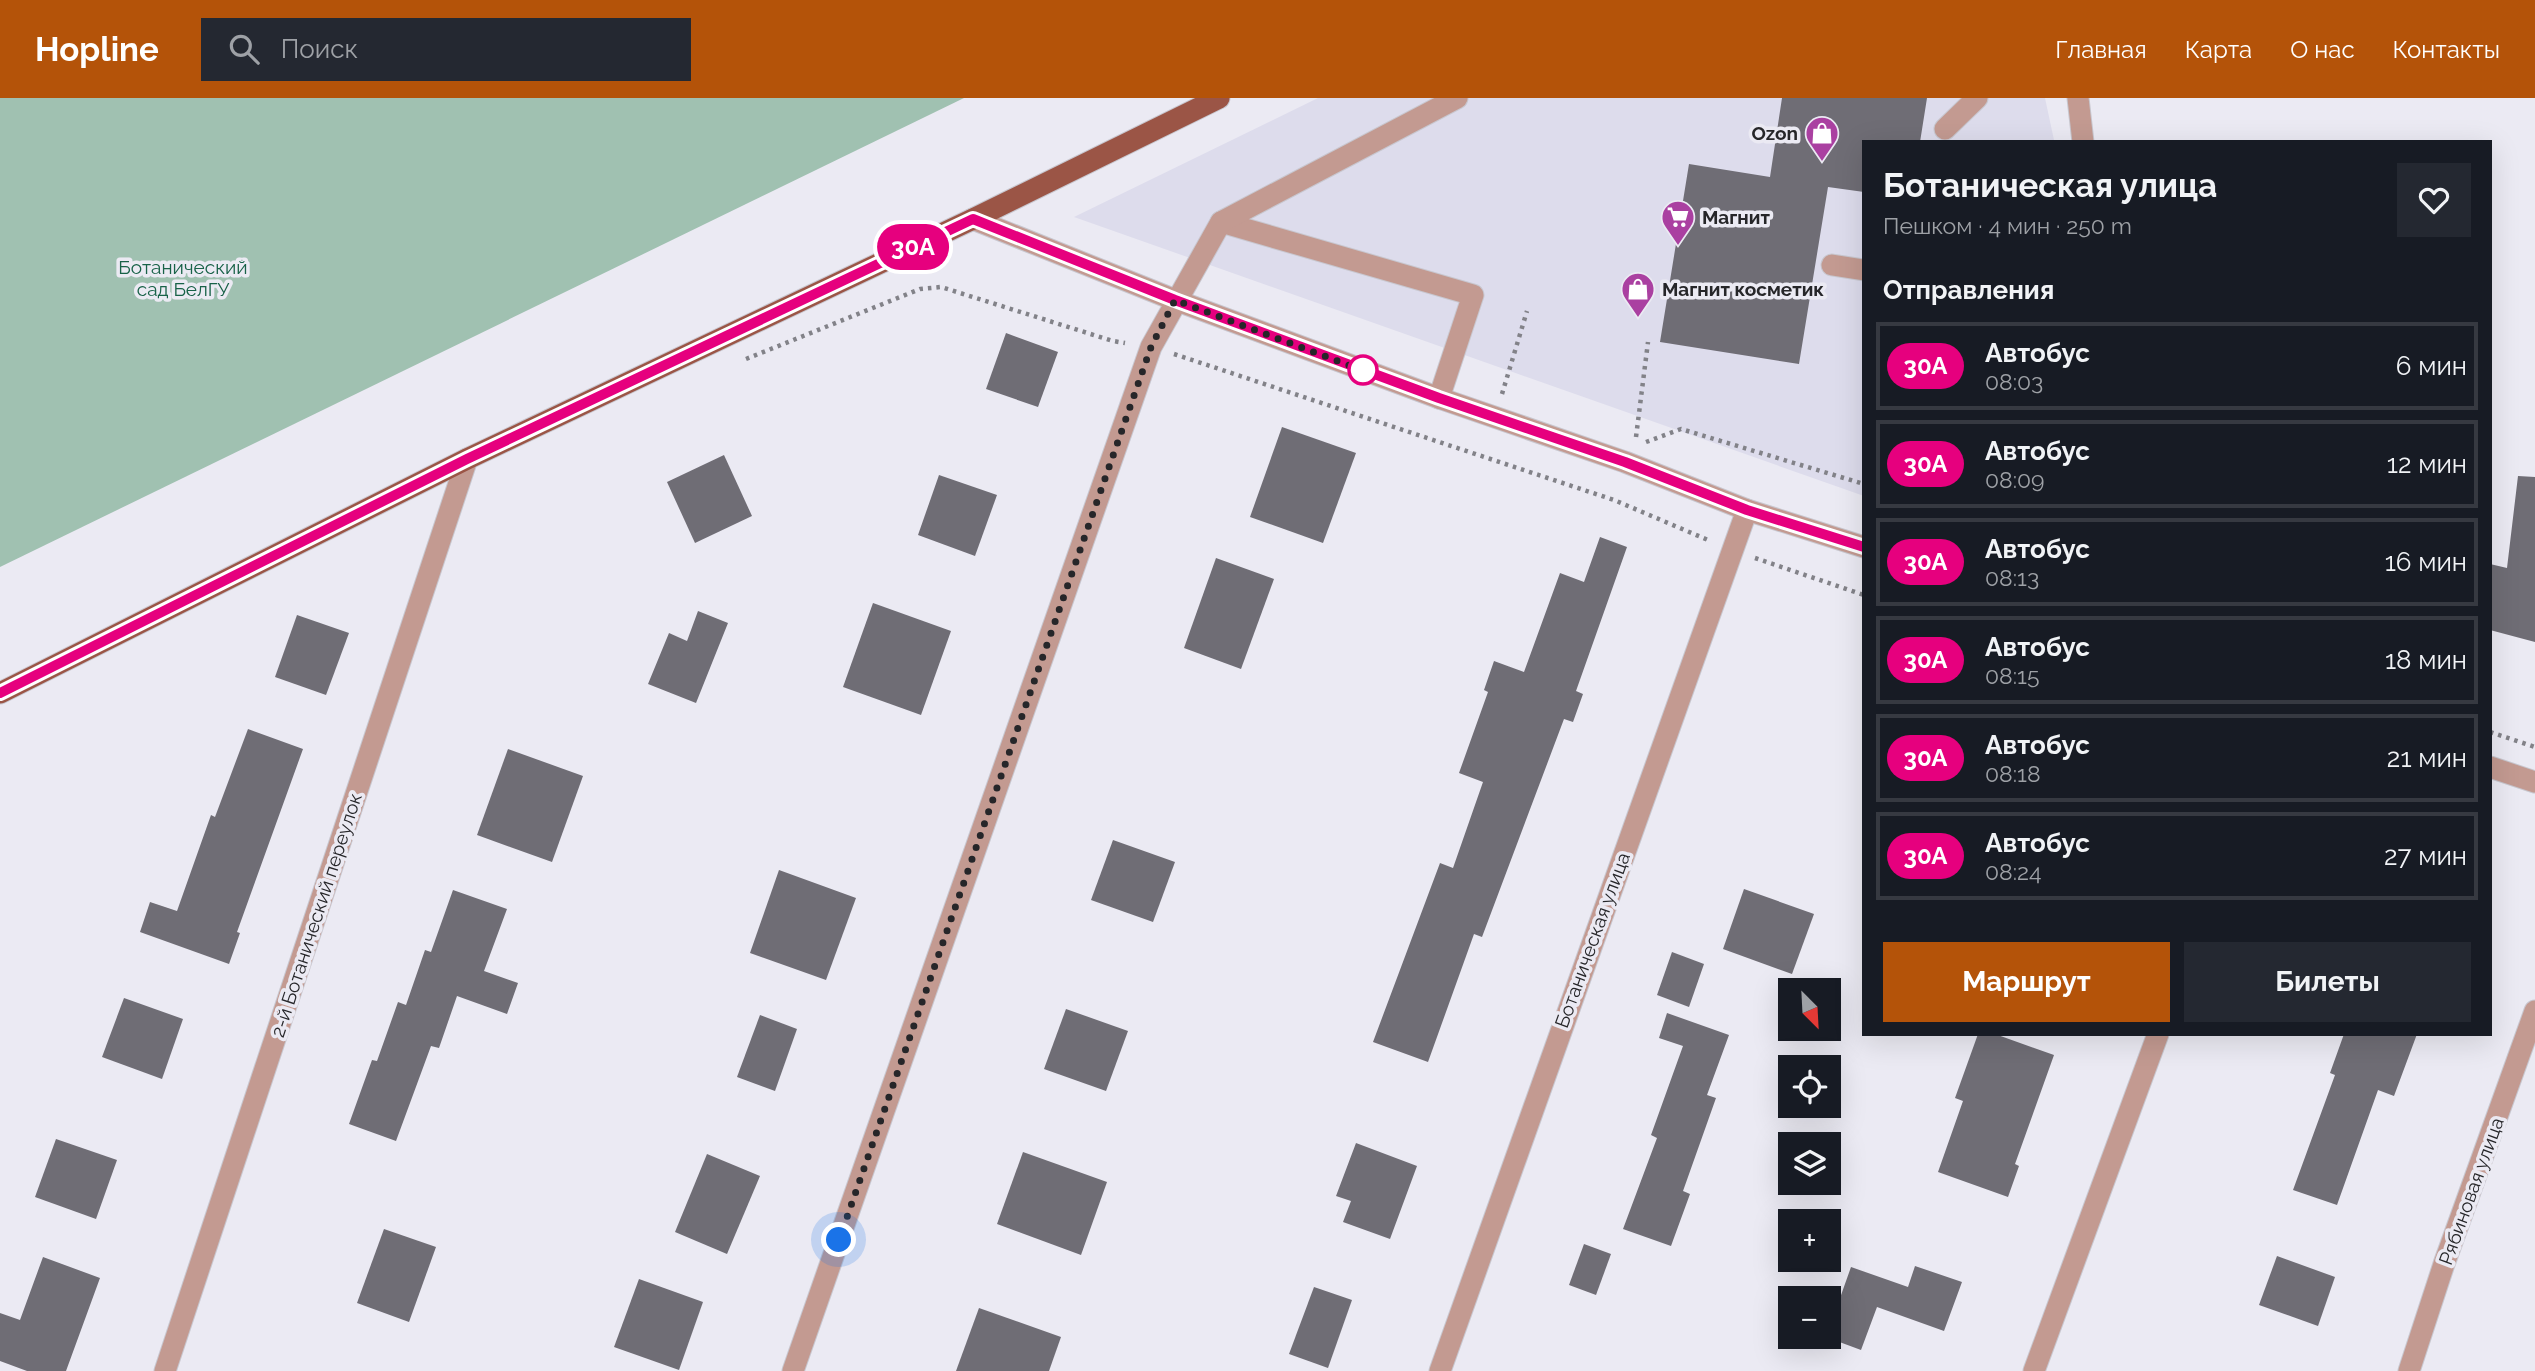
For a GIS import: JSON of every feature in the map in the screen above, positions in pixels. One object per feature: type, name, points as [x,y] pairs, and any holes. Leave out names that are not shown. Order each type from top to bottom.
[{"type":"main road","points":[[0,693],[467,459],[973,219],[1219,98]]},
{"type":"street","points":[[793,1371],[1151,347],[1175,300],[1221,222],[1457,98]]},
{"type":"street","points":[[1945,129],[1977,98]]},
{"type":"street","points":[[2078,98],[2083,140]]},
{"type":"street","points":[[973,219],[1175,300],[1439,398],[1625,462],[1747,510],[1862,546]]},
{"type":"street","points":[[1221,222],[1473,295],[1439,398]]},
{"type":"street","points":[[1832,265],[1862,270]]},
{"type":"street","name":"2-й Ботанический переулок","points":[[165,1371],[467,459]]},
{"type":"street","name":"Ботаническая улица","points":[[1440,1371],[1747,510]]},
{"type":"street","points":[[2492,768],[2535,782]]},
{"type":"street","name":"Рябиновая улица","points":[[2409,1371],[2444,1264],[2535,1012]]},
{"type":"street","points":[[2034,1371],[2157,1036]]},
{"type":"path","points":[[745,360],[920,289],[941,287],[1113,341],[1151,347],[1614,500],[1732,550],[1862,594]]},
{"type":"path","points":[[1497,419],[1527,311]]},
{"type":"path","points":[[1648,342],[1635,446],[1681,429],[1862,483]]},
{"type":"path","points":[[1503,390],[1515,395]]},
{"type":"path","points":[[2492,733],[2535,747]]},
{"type":"shaded area","points":[[1318,98],[2045,98],[2054,140],[1862,140],[1862,495],[1074,217]]},
{"type":"green space","name":"Ботанический сад БелГУ","points":[[0,98],[964,98],[0,567]]},
{"type":"building","points":[[1782,98],[1927,98],[1920,140],[1862,140],[1862,192],[1828,187],[1799,364],[1660,342],[1689,164],[1770,177]]},
{"type":"building","points":[[1006,333],[1058,352],[1038,407],[986,389]]},
{"type":"building","points":[[1282,427],[1356,453],[1323,543],[1250,517]]},
{"type":"building","points":[[724,455],[752,516],[695,543],[667,482]]},
{"type":"building","points":[[939,475],[997,495],[975,556],[918,535]]},
{"type":"building","points":[[2518,476],[2535,477],[2535,642],[2492,631],[2492,564],[2507,568]]},
{"type":"building","points":[[1600,537],[1627,547],[1576,691],[1583,694],[1573,722],[1564,719],[1482,937],[1474,934],[1428,1062],[1373,1042],[1440,863],[1453,868],[1483,782],[1459,773],[1488,692],[1484,690],[1494,661],[1524,672],[1560,573],[1584,582]]},
{"type":"building","points":[[1216,558],[1274,579],[1241,669],[1184,648]]},
{"type":"building","points":[[873,603],[951,631],[921,715],[843,687]]},
{"type":"building","points":[[698,611],[728,623],[696,703],[648,684],[669,633],[687,641]]},
{"type":"building","points":[[297,615],[349,633],[326,695],[275,677]]},
{"type":"building","points":[[248,729],[303,749],[237,932],[240,933],[229,964],[140,932],[150,902],[177,911],[211,815],[215,817]]},
{"type":"building","points":[[508,749],[583,776],[552,862],[477,835]]},
{"type":"building","points":[[1113,840],[1175,862],[1153,922],[1091,900]]},
{"type":"building","points":[[779,870],[856,898],[826,980],[750,953]]},
{"type":"building","points":[[1744,889],[1814,914],[1792,974],[1723,949]]},
{"type":"building","points":[[453,890],[507,909],[484,971],[518,983],[507,1014],[457,996],[439,1048],[431,1046],[396,1141],[349,1124],[372,1060],[377,1061],[398,1002],[406,1005],[425,950],[431,952]]},
{"type":"building","points":[[1672,952],[1704,964],[1689,1007],[1657,995]]},
{"type":"building","points":[[124,998],[183,1019],[162,1079],[102,1057]]},
{"type":"building","points":[[1066,1009],[1128,1031],[1106,1091],[1044,1069]]},
{"type":"building","points":[[1667,1013],[1729,1035],[1707,1095],[1716,1098],[1683,1191],[1690,1194],[1671,1246],[1623,1229],[1657,1138],[1651,1135],[1683,1046],[1659,1038]]},
{"type":"building","points":[[760,1015],[797,1029],[775,1091],[737,1077]]},
{"type":"building","points":[[1977,1036],[2001,1036],[2054,1055],[2015,1164],[2019,1166],[2008,1197],[1938,1172],[1963,1101],[1955,1098]]},
{"type":"building","points":[[2343,1036],[2416,1036],[2394,1096],[2378,1090],[2337,1205],[2293,1190],[2335,1075],[2330,1073]]},
{"type":"building","points":[[56,1139],[117,1160],[96,1219],[35,1197]]},
{"type":"building","points":[[1356,1143],[1417,1166],[1390,1239],[1343,1222],[1351,1201],[1336,1196]]},
{"type":"building","points":[[1023,1152],[1107,1182],[1081,1255],[997,1224]]},
{"type":"building","points":[[707,1154],[760,1176],[727,1254],[675,1232]]},
{"type":"building","points":[[384,1229],[436,1247],[409,1322],[357,1303]]},
{"type":"building","points":[[1584,1244],[1611,1254],[1596,1295],[1569,1285]]},
{"type":"building","points":[[2277,1256],[2335,1277],[2318,1326],[2259,1305]]},
{"type":"building","points":[[43,1257],[100,1278],[66,1371],[27,1371],[0,1361],[0,1313],[20,1320]]},
{"type":"building","points":[[1915,1266],[1962,1282],[1944,1331],[1877,1307],[1861,1350],[1841,1343],[1841,1295],[1851,1267],[1908,1287]]},
{"type":"building","points":[[639,1279],[703,1302],[679,1370],[614,1347]]},
{"type":"building","points":[[1314,1287],[1352,1300],[1328,1368],[1289,1354]]},
{"type":"building","points":[[979,1308],[1061,1337],[1049,1371],[956,1371]]},
{"type":"bus line","name":"30А","points":[[0,693],[467,459],[973,219],[1175,300],[1439,398],[1625,462],[1747,510],[1862,546]]},
{"type":"place","name":"Ozon","points":[[1822,163]]},
{"type":"place","name":"Магнит","points":[[1678,247]]},
{"type":"place","name":"Магнит косметик","points":[[1638,319]]},
{"type":"route","points":[[839,1240],[1151,347],[1175,300],[1367,372],[1363,370]]}]
